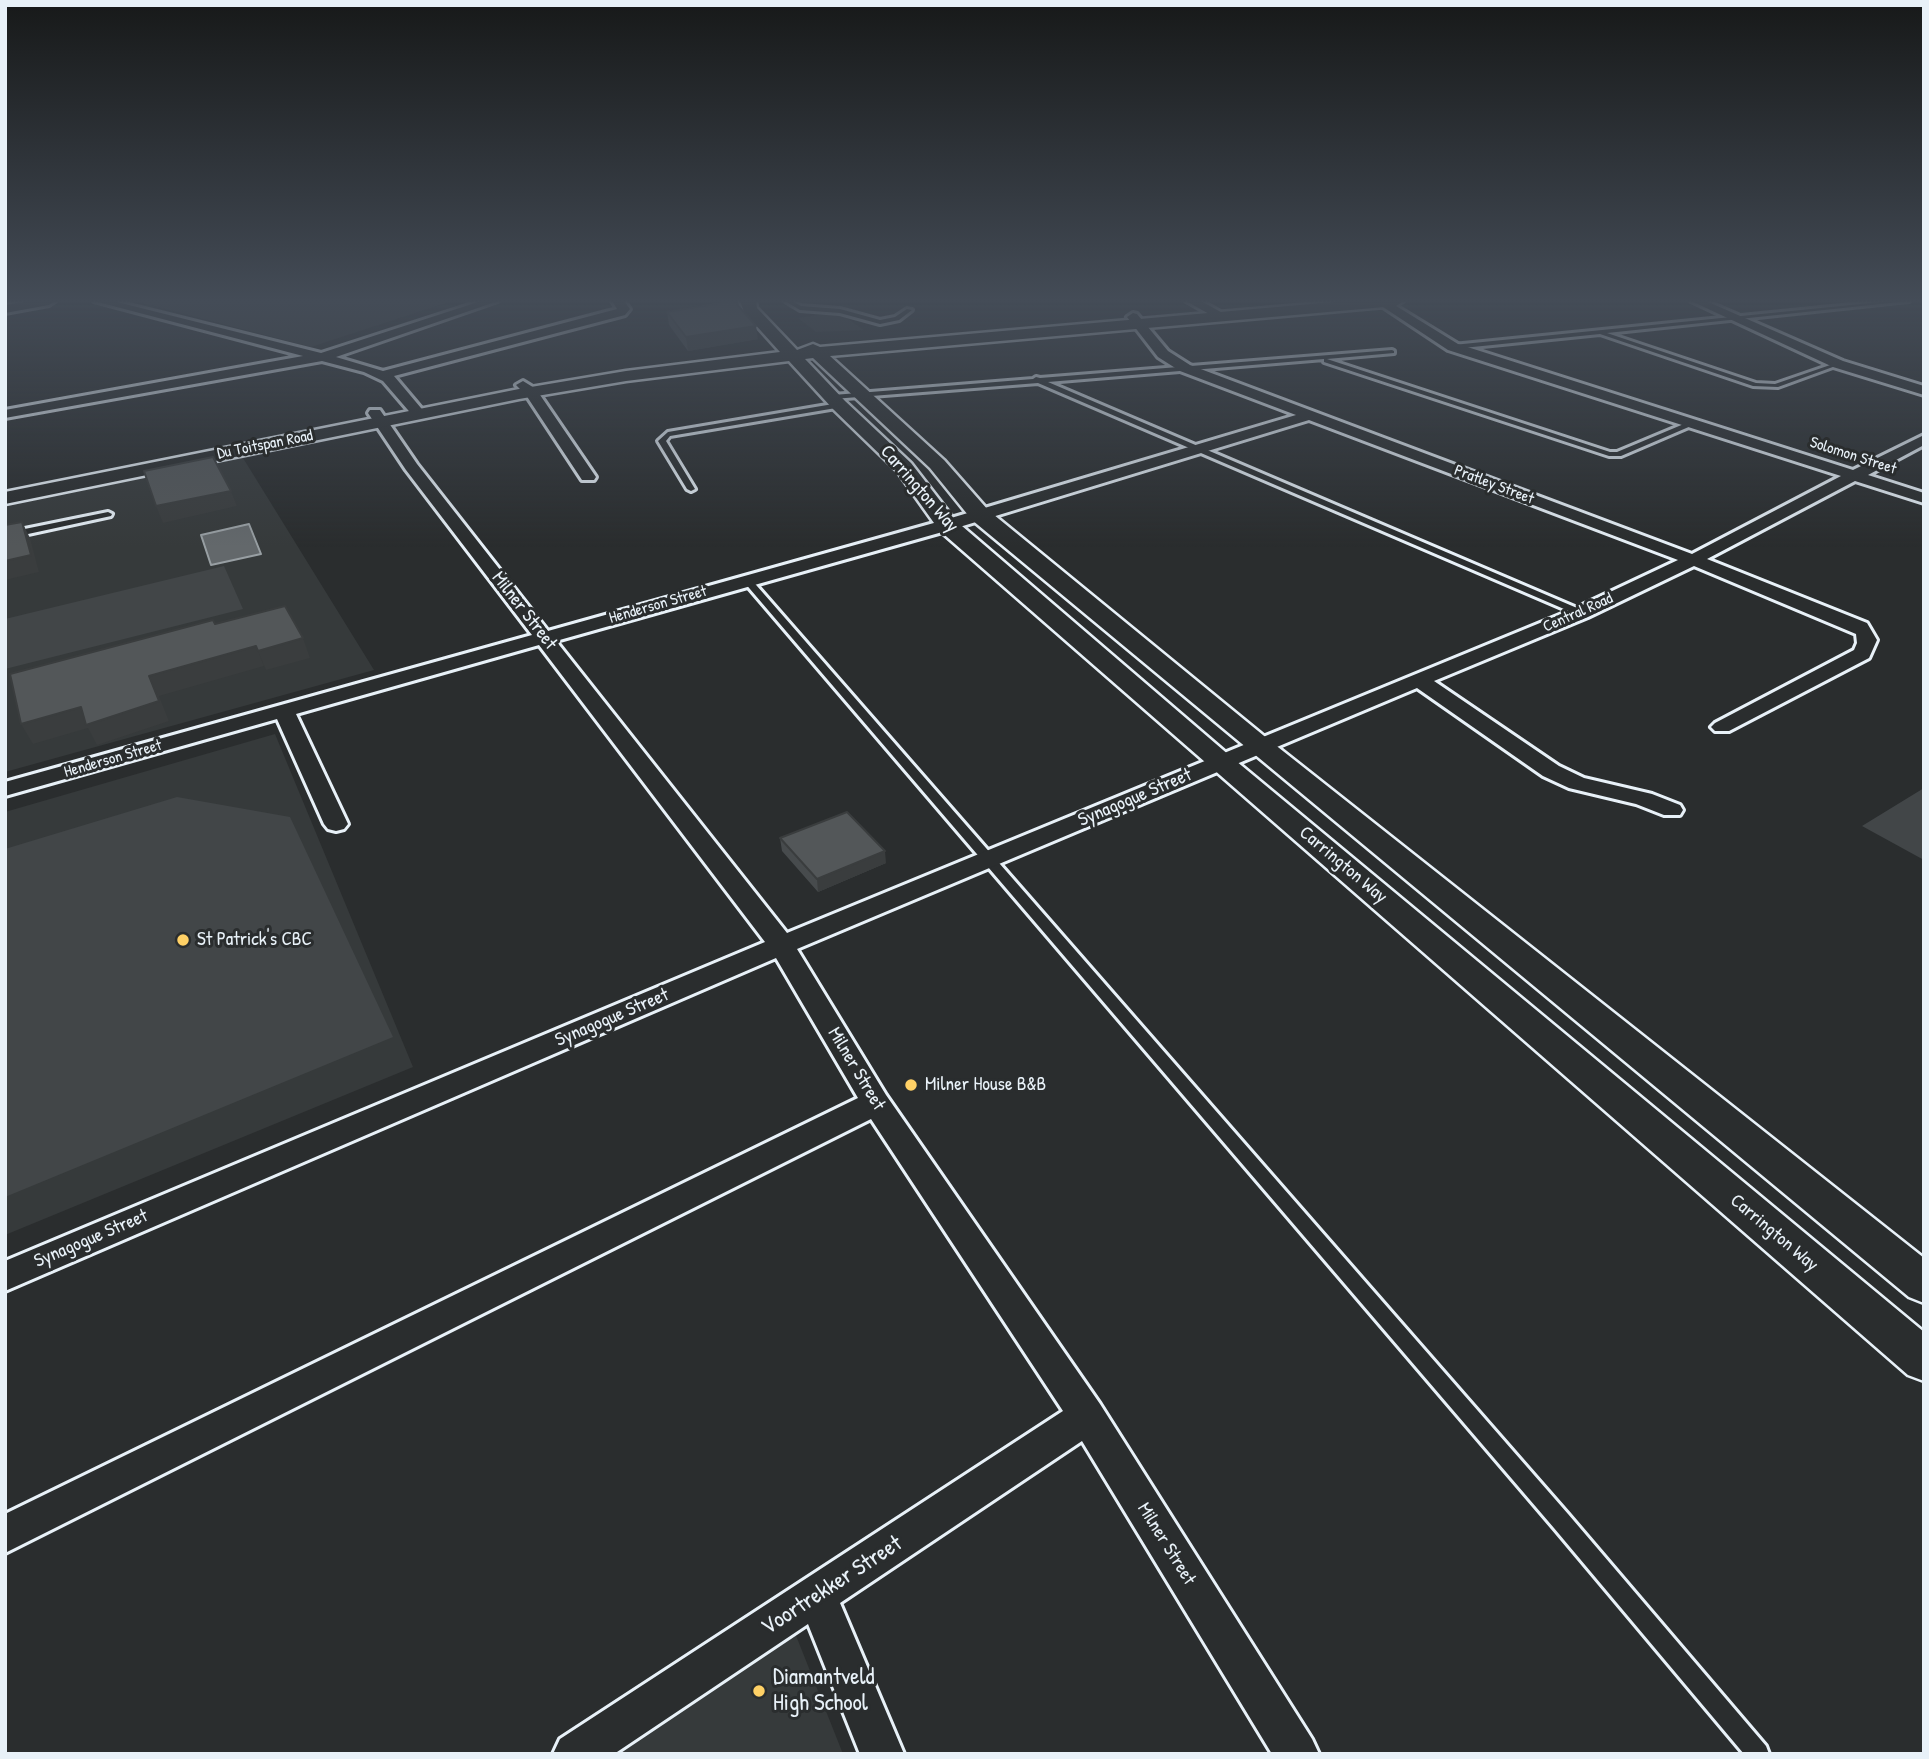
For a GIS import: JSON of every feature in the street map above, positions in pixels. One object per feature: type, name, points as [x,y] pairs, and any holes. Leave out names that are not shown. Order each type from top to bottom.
[{"type":"street","points":[[5,414],[177,383]]},
{"type":"street","points":[[391,383],[416,410]]},
{"type":"street","name":"Du Toitspan Road","points":[[5,488],[527,389],[572,383]]},
{"type":"street","name":"Carrington Way","points":[[832,383],[904,467],[947,525],[1220,762],[1924,1360]]},
{"type":"street","name":"Pratley Street","points":[[1225,383],[1693,560],[1860,627],[1868,636],[1862,654],[1722,727]]},
{"type":"street","name":"Solomon Street","points":[[1567,383],[1924,498]]},
{"type":"street","points":[[1899,383],[1924,391]]},
{"type":"street","points":[[527,389],[588,477]]},
{"type":"street","name":"Carrington Way","points":[[845,399],[937,464],[980,515],[1259,746],[1924,1284]]},
{"type":"street","name":"Henderson Street","points":[[5,789],[947,525],[1310,415]]},
{"type":"street","name":"Du Toitspan Road","points":[[5,498],[378,417]]},
{"type":"street","name":"Milner Street","points":[[378,417],[411,467],[782,945],[876,1103],[1087,1416],[1297,1754]]},
{"type":"street","name":"Central Road","points":[[1220,762],[1581,613],[1693,560],[1924,439]]},
{"type":"street","points":[[1420,681],[1551,771],[1577,783],[1644,799],[1672,810]]},
{"type":"street","points":[[284,711],[336,824]]},
{"type":"street","name":"Synagogue Street","points":[[5,1276],[782,945],[1220,762]]},
{"type":"street","points":[[5,1534],[876,1103]]},
{"type":"street","name":"Voortrekker Street","points":[[575,1754],[817,1597],[1087,1416]]},
{"type":"street","points":[[817,1597],[882,1754]]},
{"type":"lane","points":[[691,489],[662,441],[668,435],[845,399],[997,383]]},
{"type":"lane","points":[[1046,383],[1581,613]]},
{"type":"lane","points":[[1395,383],[1609,454],[1618,454],[1694,423]]},
{"type":"lane","points":[[1747,383],[1755,386],[1784,383]]},
{"type":"lane","points":[[5,536],[108,514]]},
{"type":"lane","points":[[747,580],[1561,1521],[1758,1754]]},
{"type":"shaded area","points":[[243,458],[374,670],[5,772],[5,506]]},
{"type":"shaded area","points":[[249,524],[261,554],[211,565],[201,535]]},
{"type":"shaded area","points":[[224,566],[243,609],[5,669],[5,619]]},
{"type":"shaded area","name":"St Patrick's CBC","points":[[275,734],[413,1067],[5,1235],[5,812]]},
{"type":"shaded area","points":[[1924,788],[1924,860],[1862,826]]},
{"type":"shaded area","name":"St Patrick's CBC","points":[[177,797],[290,817],[393,1037],[5,1197],[5,849]]},
{"type":"shaded area","name":"Diamantveld High School","points":[[793,1628],[843,1754],[607,1754]]},
{"type":"building","points":[[213,457],[231,491],[156,506],[144,471]]},
{"type":"building","points":[[22,522],[31,555],[5,561],[5,525]]},
{"type":"building","points":[[285,606],[303,638],[258,651],[256,646],[149,676],[159,701],[86,725],[81,707],[21,724],[10,674],[213,620],[215,624]]},
{"type":"building","points":[[847,812],[885,851],[817,879],[780,838]]},
{"type":"place","name":"St Patrick's CBC","points":[[183,940]]},
{"type":"place","name":"Milner House B&B","points":[[911,1085]]},
{"type":"place","name":"Diamantveld High School","points":[[759,1691]]}]
